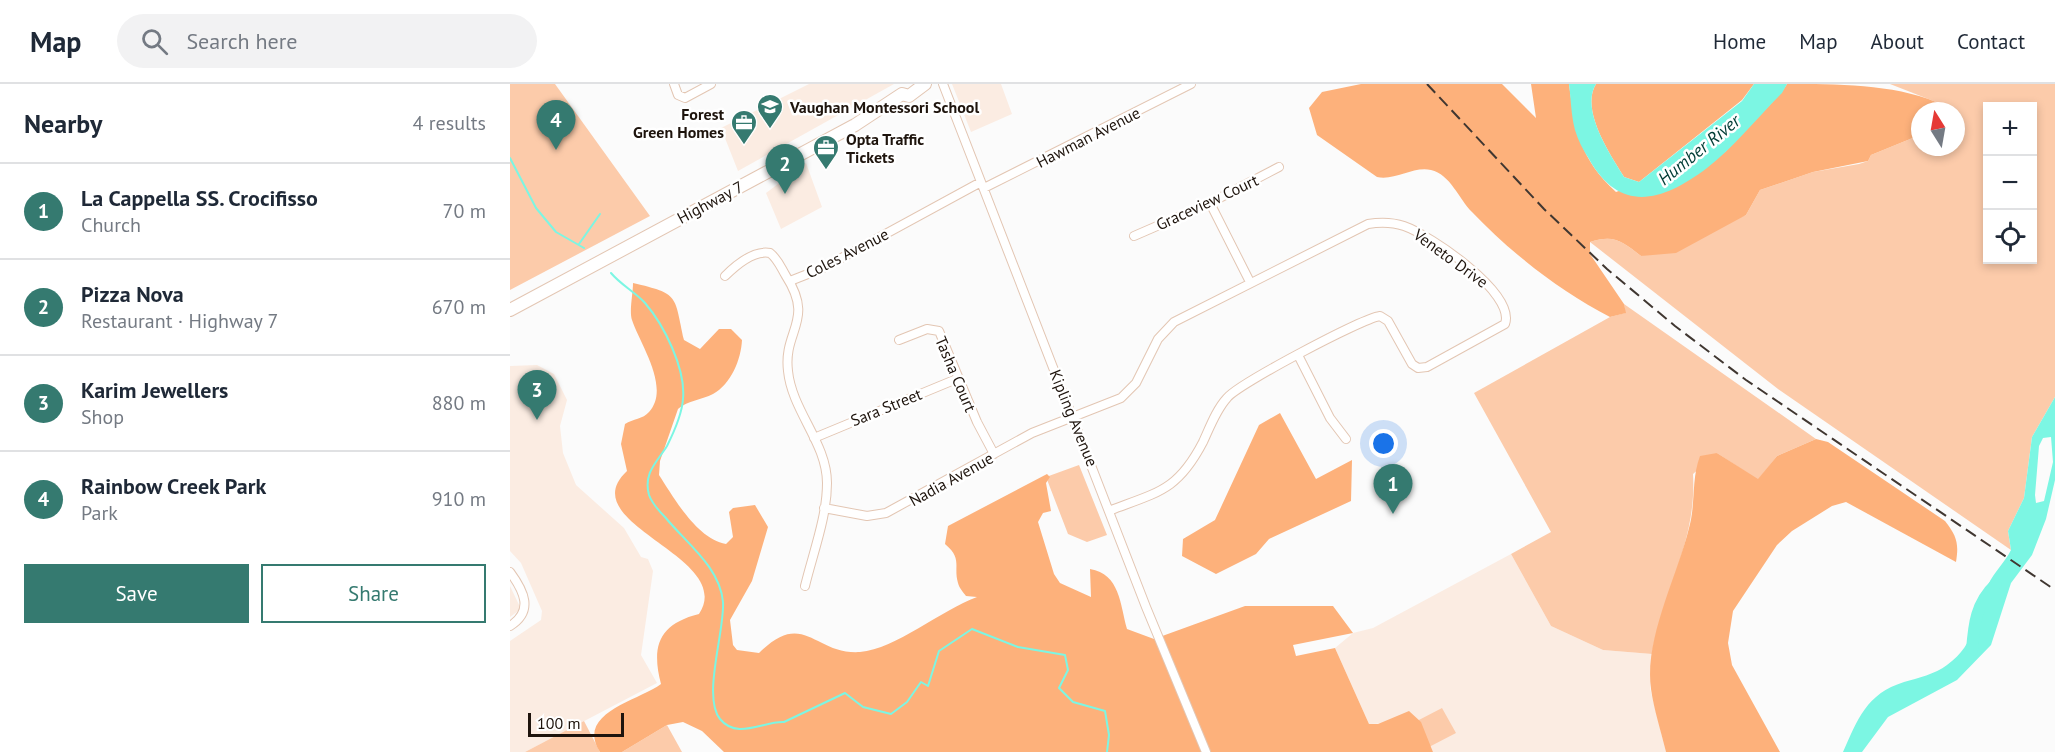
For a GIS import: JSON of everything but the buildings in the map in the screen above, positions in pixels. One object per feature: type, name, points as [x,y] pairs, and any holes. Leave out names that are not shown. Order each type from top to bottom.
[{"type":"main road","name":"Highway 7","points":[[512,308],[847,129],[904,89],[909,96],[925,84]]},
{"type":"street","points":[[674,84],[678,94],[685,98],[711,84]]},
{"type":"street","name":"Kipling Avenue","points":[[943,84],[1111,510],[1146,607],[1206,752]]},
{"type":"street","name":"Hawman Avenue","points":[[983,185],[1191,84]]},
{"type":"street","name":"Graceview Court","points":[[1134,236],[1210,203],[1279,167]]},
{"type":"street","name":"Coles Avenue","points":[[725,276],[736,266],[766,252],[774,255],[790,281],[823,268],[983,185]]},
{"type":"street","points":[[1210,203],[1250,282]]},
{"type":"street","name":"Veneto Drive","points":[[1073,417],[1116,400],[1126,393],[1139,378],[1158,339],[1169,325],[1360,227],[1377,223],[1394,223],[1418,232],[1485,279],[1494,290],[1506,313],[1507,320],[1502,327],[1423,368],[1412,364],[1388,321],[1380,316],[1298,355],[1245,382],[1231,392],[1221,406],[1192,462],[1175,482],[1111,510]]},
{"type":"street","points":[[790,281],[797,298],[799,315],[789,351],[787,370],[826,472],[824,508],[805,586]]},
{"type":"street","name":"Tasha Court","points":[[899,340],[927,329],[939,331],[977,422],[994,454]]},
{"type":"street","points":[[1298,355],[1330,418],[1346,439]]},
{"type":"street","name":"Sara Street","points":[[814,438],[959,378]]},
{"type":"street","name":"Nadia Avenue","points":[[824,508],[867,516],[886,513],[1032,433],[1073,417]]},
{"type":"street","points":[[510,572],[526,605],[523,616],[510,626]]},
{"type":"shaded area","points":[[510,84],[555,84],[650,216],[510,290]]},
{"type":"shaded area","points":[[809,84],[894,84],[738,171],[721,128]]},
{"type":"shaded area","points":[[952,84],[1001,84],[1012,114],[971,132]]},
{"type":"shaded area","points":[[1361,84],[1502,84],[1536,118],[1531,84],[1569,84],[1581,143],[1594,168],[1616,192],[1725,152],[1787,84],[1883,88],[1936,102],[1911,102],[1911,139],[1871,155],[1868,161],[1813,172],[1760,190],[1746,215],[1676,253],[1641,256],[1617,240],[1605,239],[1590,242],[1590,254],[1624,304],[1626,313],[1610,317],[1555,283],[1503,242],[1467,207],[1449,182],[1438,172],[1424,169],[1390,177],[1377,177],[1317,135],[1309,108],[1322,92]]},
{"type":"shaded area","points":[[1596,84],[1754,84],[1742,100],[1639,182],[1624,177],[1599,132],[1592,106],[1592,95]]},
{"type":"shaded area","points":[[1890,84],[2055,84],[2055,397],[2032,437],[2024,498],[2008,531],[2011,550],[1778,389],[1590,242],[1605,239],[1617,240],[1641,256],[1746,215],[1760,190],[1813,172],[1859,164],[1868,161],[1871,155],[1911,139],[1911,156],[1965,156],[1965,102],[1936,102]]},
{"type":"shaded area","points":[[806,163],[822,207],[781,229],[766,193]]},
{"type":"shaded area","points":[[633,283],[667,294],[676,305],[684,340],[700,349],[719,329],[731,329],[742,340],[740,355],[734,371],[725,384],[713,394],[678,409],[660,461],[659,475],[687,516],[715,541],[726,544],[733,537],[729,512],[733,508],[755,505],[768,527],[752,581],[730,620],[733,645],[737,650],[759,653],[774,640],[787,634],[799,634],[844,651],[860,652],[874,649],[903,637],[977,597],[966,596],[960,589],[956,558],[945,544],[948,526],[1047,474],[1050,477],[1046,483],[1051,511],[1043,513],[1038,522],[1054,574],[1060,583],[1091,597],[1090,569],[1100,572],[1113,584],[1117,592],[1127,629],[1154,639],[1245,606],[1333,606],[1353,633],[1293,645],[1296,656],[1335,648],[1369,724],[1378,724],[1409,711],[1421,722],[1433,752],[724,752],[702,731],[683,722],[667,725],[622,752],[600,752],[594,739],[596,727],[612,710],[661,684],[657,658],[661,638],[675,624],[699,614],[704,593],[696,575],[678,557],[635,524],[620,508],[615,490],[627,471],[621,444],[625,424],[649,412],[655,402],[657,391],[652,366],[631,316]]},
{"type":"shaded area","points":[[1624,304],[1816,439],[1777,456],[1758,480],[1717,453],[1693,474],[1693,499],[1685,544],[1657,631],[1652,654],[1603,650],[1551,626],[1511,554],[1551,532],[1474,393],[1610,317],[1625,313]]},
{"type":"shaded area","points":[[537,365],[554,374],[567,400],[560,426],[563,453],[576,485],[624,528],[641,557],[648,559],[653,571],[641,655],[657,683],[525,752],[510,752],[510,641],[541,620],[542,611],[521,563],[510,551],[510,366]]},
{"type":"shaded area","points":[[1280,413],[1316,479],[1352,460],[1351,501],[1269,539],[1256,554],[1216,574],[1182,556],[1183,539],[1215,520],[1259,425]]},
{"type":"shaded area","points":[[1816,439],[1828,442],[1945,521],[1956,540],[1956,562],[1846,502],[1832,506],[1792,531],[1777,545],[1733,611],[1728,643],[1732,665],[1780,752],[1666,752],[1651,689],[1652,650],[1689,528],[1695,474],[1700,456],[1717,453],[1758,479],[1777,456]]},
{"type":"shaded area","points":[[1079,465],[1107,535],[1087,542],[1068,534],[1046,477]]},
{"type":"shaded area","points":[[1511,554],[1551,626],[1603,650],[1652,654],[1650,688],[1666,752],[1433,752],[1421,722],[1369,724],[1335,648],[1353,633],[1373,628]]},
{"type":"shaded area","points":[[510,586],[521,609],[510,617]]},
{"type":"shaded area","points":[[1442,708],[1456,733],[1429,747],[1415,722]]},
{"type":"shaded area","points":[[584,721],[600,752],[525,752]]},
{"type":"shaded area","points":[[667,725],[682,752],[622,752]]},
{"type":"water","points":[[1569,84],[1596,84],[1592,95],[1592,106],[1599,132],[1624,177],[1639,182],[1742,101],[1754,84],[1787,84],[1782,93],[1727,151],[1707,168],[1674,189],[1658,195],[1643,197],[1628,195],[1614,188],[1601,177],[1589,159],[1575,130]]},
{"type":"water","points":[[2055,397],[2055,480],[2046,519],[2032,555],[2011,583],[1991,645],[1957,680],[1888,717],[1862,752],[1843,752],[1865,709],[1881,693],[1942,668],[1965,647],[1974,628],[1988,585],[2011,550],[2008,531],[2024,498],[2032,437]],"holes":[[[2051,437],[2053,462],[2044,501],[2036,503],[2039,446],[2043,438]]]},
{"type":"waterway","points":[[510,158],[536,208],[556,232],[584,248]]},
{"type":"waterway","points":[[579,244],[600,214]]},
{"type":"waterway","points":[[611,273],[641,299],[652,312],[666,335],[681,374],[683,399],[679,417],[667,446],[649,474],[648,487],[654,504],[701,556],[721,589],[723,614],[713,695],[715,709],[720,719],[727,725],[742,729],[784,722],[845,693],[863,707],[891,714],[907,702],[921,682],[928,686],[939,651],[972,629],[1018,647],[1065,655],[1068,670],[1059,688],[1073,702],[1105,711],[1109,735],[1107,752]]},
{"type":"waterway","name":"Humber River","points":[[1972,650],[1977,614],[1989,591],[1996,584]]},
{"type":"railway","points":[[1427,84],[1544,209],[1607,269],[1675,326],[1746,380],[2055,590]]},
{"type":"place","name":"Vaughan Montessori School","points":[[770,130]]},
{"type":"place","name":"Forest Green Homes","points":[[744,146]]},
{"type":"place","name":"Rainbow Creek Park","points":[[556,150]]},
{"type":"place","name":"Opta Traffic Tickets","points":[[826,171]]},
{"type":"place","name":"Pizza Nova","points":[[785,194]]},
{"type":"place","name":"Karim Jewellers","points":[[537,420]]},
{"type":"place","name":"La Cappella SS. Crocifisso","points":[[1393,514]]}]
